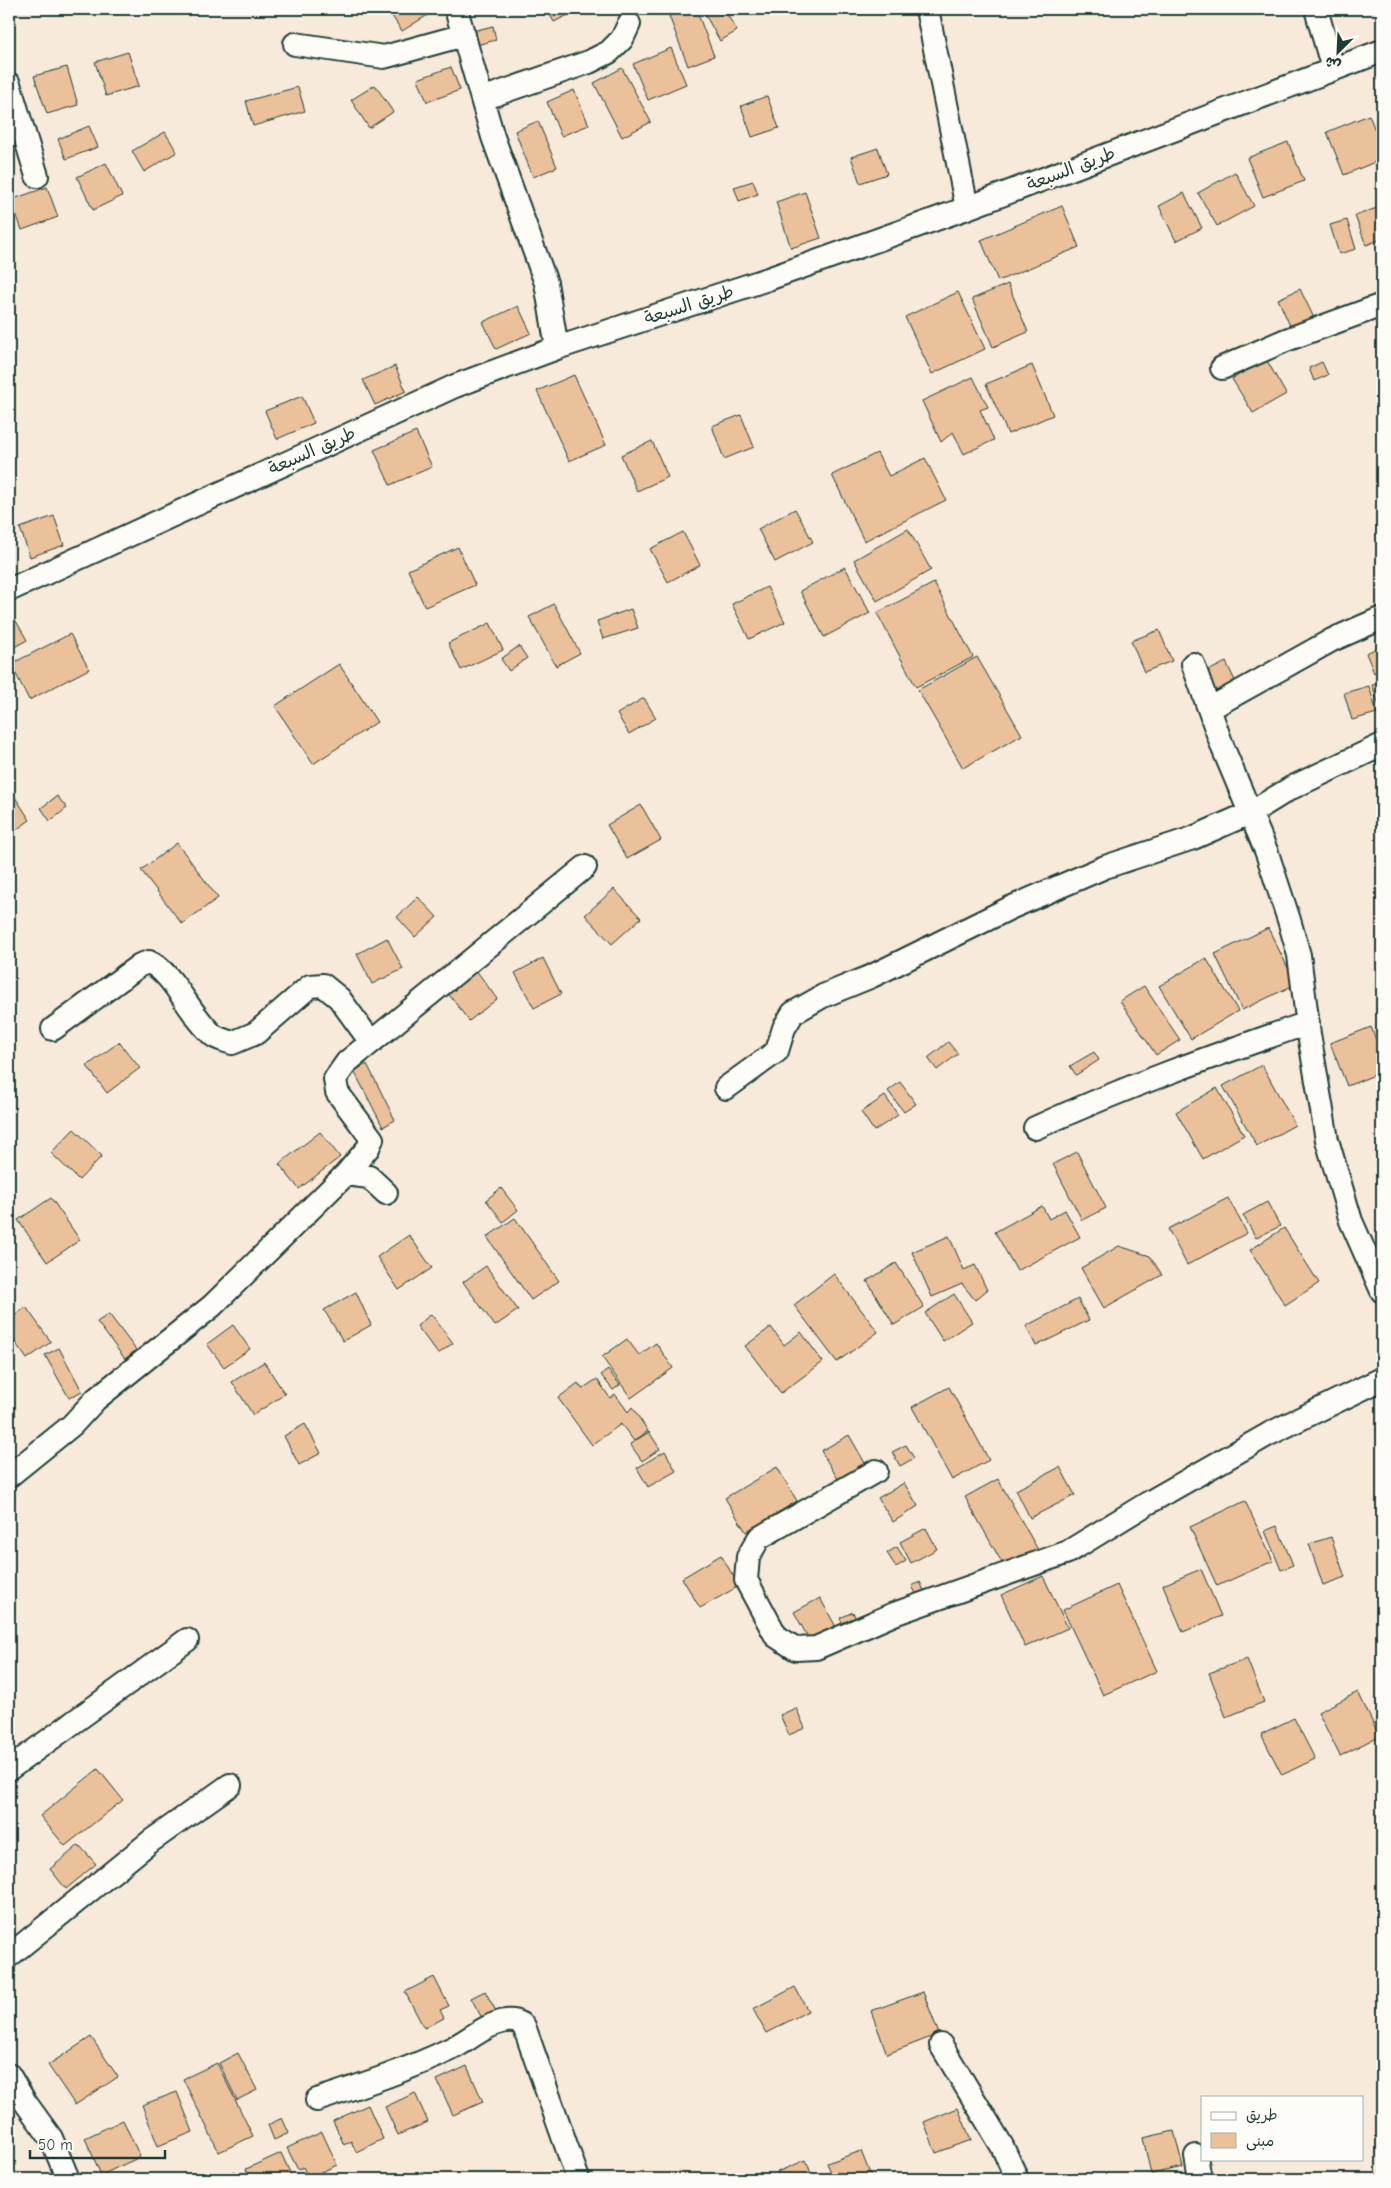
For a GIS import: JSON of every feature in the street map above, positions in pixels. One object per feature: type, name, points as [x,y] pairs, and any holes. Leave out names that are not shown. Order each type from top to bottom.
[{"type":"street","points":[[456,9],[492,137],[546,283],[557,348]]},
{"type":"street","points":[[927,9],[967,208]]},
{"type":"street","points":[[1316,9],[1333,69]]},
{"type":"street","points":[[482,99],[589,62],[609,52],[622,39],[629,24]]},
{"type":"street","points":[[295,44],[384,57],[464,35]]},
{"type":"street","name":"طريق السبعة","points":[[9,590],[455,386],[557,348],[768,279],[967,208],[1382,51]]},
{"type":"street","points":[[9,84],[37,176]]},
{"type":"street","points":[[1222,368],[1286,340],[1382,305]]},
{"type":"street","points":[[1209,709],[1332,640],[1382,618]]},
{"type":"street","points":[[1193,664],[1223,748],[1252,812],[1267,853],[1299,955],[1322,1113],[1338,1182],[1351,1222],[1382,1291]]},
{"type":"street","points":[[726,1088],[777,1051],[784,1028],[793,1012],[889,968],[1010,908],[1105,866],[1193,838],[1252,812],[1291,788],[1382,745]]},
{"type":"street","points":[[9,1476],[72,1425],[96,1399],[212,1306],[346,1174],[368,1148],[372,1139],[337,1092],[335,1079],[347,1062],[585,867]]},
{"type":"street","points":[[53,1029],[140,964],[149,962],[160,967],[192,1013],[215,1037],[232,1043],[256,1033],[310,986],[323,985],[339,998],[371,1042]]},
{"type":"street","points":[[1035,1128],[1098,1099],[1154,1077],[1308,1023]]},
{"type":"street","points":[[346,1174],[369,1177],[386,1193]]},
{"type":"street","points":[[876,1471],[760,1538],[748,1557],[746,1580],[776,1636],[796,1649],[823,1645],[894,1614],[1068,1552],[1099,1535],[1148,1503],[1269,1434],[1382,1378]]},
{"type":"street","points":[[9,1769],[187,1640]]},
{"type":"street","points":[[9,1956],[151,1841],[230,1785]]},
{"type":"street","points":[[317,2100],[383,2078],[452,2048],[489,2027],[506,2021],[518,2021],[524,2026],[578,2179]]},
{"type":"street","points":[[941,2045],[1002,2146],[1017,2179]]},
{"type":"street","points":[[9,2075],[25,2102],[51,2138],[68,2179]]},
{"type":"street","points":[[1196,2156],[1200,2179]]},
{"type":"building","points":[[397,9],[428,9],[431,13],[402,31],[390,13]]},
{"type":"building","points":[[547,9],[580,9],[554,22]]},
{"type":"building","points":[[687,9],[696,9],[714,56],[688,66],[669,16]]},
{"type":"building","points":[[708,9],[724,9],[737,31],[720,41],[703,11]]},
{"type":"building","points":[[493,26],[496,40],[476,45],[473,31]]},
{"type":"building","points":[[671,48],[686,84],[648,100],[633,64]]},
{"type":"building","points":[[128,52],[139,86],[106,96],[95,62]]},
{"type":"building","points":[[67,67],[78,105],[47,114],[34,76]]},
{"type":"building","points":[[451,67],[460,90],[427,102],[418,79]]},
{"type":"building","points":[[622,68],[651,122],[622,137],[594,83]]},
{"type":"building","points":[[375,85],[393,112],[369,128],[351,100]]},
{"type":"building","points":[[298,87],[305,111],[253,126],[246,101]]},
{"type":"building","points":[[574,90],[589,125],[561,136],[547,102]]},
{"type":"building","points":[[767,96],[779,128],[752,137],[741,106]]},
{"type":"building","points":[[1369,115],[1382,148],[1382,159],[1344,175],[1327,132]]},
{"type":"building","points":[[538,121],[557,167],[533,177],[515,131]]},
{"type":"building","points":[[89,126],[98,147],[66,159],[58,139]]},
{"type":"building","points":[[165,132],[177,152],[144,172],[132,151]]},
{"type":"building","points":[[1288,142],[1304,181],[1263,197],[1247,158]]},
{"type":"building","points":[[878,148],[887,174],[860,183],[851,157]]},
{"type":"building","points":[[106,163],[122,196],[93,210],[77,177]]},
{"type":"building","points":[[1235,172],[1254,206],[1217,226],[1198,193]]},
{"type":"building","points":[[753,181],[758,194],[739,201],[734,187]]},
{"type":"building","points":[[47,187],[58,217],[22,230],[11,200]]},
{"type":"building","points":[[805,192],[821,238],[791,248],[776,202]]},
{"type":"building","points":[[1184,193],[1202,228],[1176,241],[1159,206]]},
{"type":"building","points":[[1062,206],[1079,247],[998,281],[981,240]]},
{"type":"building","points":[[1382,206],[1382,239],[1366,245],[1355,216]]},
{"type":"building","points":[[1347,220],[1356,249],[1339,254],[1330,225]]},
{"type":"building","points":[[1008,284],[1028,332],[993,347],[972,299]]},
{"type":"building","points":[[1300,289],[1314,318],[1291,328],[1278,299]]},
{"type":"building","points":[[958,292],[985,349],[932,374],[905,317]]},
{"type":"building","points":[[518,306],[531,333],[496,349],[483,322]]},
{"type":"building","points":[[1266,359],[1286,394],[1253,413],[1232,379]]},
{"type":"building","points":[[1322,362],[1328,375],[1314,381],[1309,368]]},
{"type":"building","points":[[1032,365],[1053,415],[1008,434],[986,384]]},
{"type":"building","points":[[395,366],[406,391],[375,405],[363,380]]},
{"type":"building","points":[[574,375],[606,445],[569,461],[537,391]]},
{"type":"building","points":[[973,377],[988,407],[980,410],[994,440],[964,454],[953,432],[941,442],[922,401]]},
{"type":"building","points":[[302,396],[314,423],[277,439],[265,411]]},
{"type":"building","points":[[741,415],[754,447],[724,459],[712,426]]},
{"type":"building","points":[[416,432],[432,467],[390,485],[374,450]]},
{"type":"building","points":[[652,441],[668,477],[637,491],[621,455]]},
{"type":"building","points":[[877,453],[889,476],[925,458],[946,500],[864,541],[832,475]]},
{"type":"building","points":[[795,509],[813,542],[775,562],[758,529]]},
{"type":"building","points":[[54,516],[64,545],[30,557],[20,528]]},
{"type":"building","points":[[908,529],[931,570],[877,601],[854,560]]},
{"type":"building","points":[[683,532],[700,565],[668,582],[650,549]]},
{"type":"building","points":[[458,547],[475,585],[425,607],[408,570]]},
{"type":"building","points":[[845,567],[870,613],[824,637],[800,591]]},
{"type":"building","points":[[934,583],[973,657],[916,687],[877,613]]},
{"type":"building","points":[[767,587],[785,622],[749,639],[732,604]]},
{"type":"building","points":[[554,604],[580,653],[556,666],[529,617]]},
{"type":"building","points":[[631,609],[638,628],[603,639],[597,621]]},
{"type":"building","points":[[16,621],[27,640],[9,650],[9,625]]},
{"type":"building","points":[[490,623],[503,650],[461,670],[448,643]]},
{"type":"building","points":[[1159,630],[1172,661],[1144,672],[1131,641]]},
{"type":"building","points":[[70,634],[89,669],[29,700],[11,664]]},
{"type":"building","points":[[519,646],[527,658],[509,671],[501,659]]},
{"type":"building","points":[[1382,646],[1382,669],[1374,673],[1366,653]]},
{"type":"building","points":[[977,657],[1022,735],[963,768],[918,690]]},
{"type":"building","points":[[1226,662],[1238,687],[1214,698],[1202,674]]},
{"type":"building","points":[[339,664],[377,722],[313,764],[275,706]]},
{"type":"building","points":[[1382,681],[1382,714],[1372,685]]},
{"type":"building","points":[[1369,686],[1377,713],[1352,720],[1344,693]]},
{"type":"building","points":[[644,698],[656,718],[629,734],[617,714]]},
{"type":"building","points":[[11,791],[30,820],[9,835],[9,792]]},
{"type":"building","points":[[57,796],[67,808],[50,821],[41,808]]},
{"type":"building","points":[[641,805],[661,840],[627,859],[607,825]]},
{"type":"building","points":[[177,843],[218,898],[182,924],[141,870]]},
{"type":"building","points":[[614,889],[641,918],[612,944],[585,915]]},
{"type":"building","points":[[418,897],[437,917],[415,937],[397,917]]},
{"type":"building","points":[[1268,928],[1296,984],[1242,1010],[1215,954]]},
{"type":"building","points":[[387,938],[403,969],[372,984],[357,954]]},
{"type":"building","points":[[543,958],[561,994],[534,1008],[515,973]]},
{"type":"building","points":[[1206,958],[1238,1011],[1191,1039],[1159,986]]},
{"type":"building","points":[[476,970],[497,999],[469,1021],[447,992]]},
{"type":"building","points":[[1144,986],[1180,1040],[1156,1055],[1120,1001]]},
{"type":"building","points":[[1371,1027],[1382,1055],[1382,1072],[1347,1086],[1330,1043]]},
{"type":"building","points":[[119,1042],[140,1068],[107,1093],[87,1066]]},
{"type":"building","points":[[948,1042],[958,1054],[937,1070],[928,1058]]},
{"type":"building","points":[[1094,1052],[1099,1060],[1076,1075],[1070,1066]]},
{"type":"building","points":[[367,1064],[395,1120],[383,1127],[354,1071]]},
{"type":"building","points":[[1262,1065],[1295,1125],[1257,1146],[1223,1086]]},
{"type":"building","points":[[900,1082],[916,1104],[904,1112],[888,1091]]},
{"type":"building","points":[[1217,1088],[1244,1135],[1203,1159],[1176,1112]]},
{"type":"building","points":[[885,1096],[898,1115],[874,1131],[861,1112]]},
{"type":"building","points":[[74,1129],[102,1156],[79,1180],[51,1153]]},
{"type":"building","points":[[320,1132],[340,1157],[299,1189],[279,1164]]},
{"type":"building","points":[[1077,1152],[1106,1208],[1082,1220],[1053,1164]]},
{"type":"building","points":[[501,1188],[518,1210],[503,1222],[486,1200]]},
{"type":"building","points":[[51,1198],[80,1240],[47,1262],[18,1220]]},
{"type":"building","points":[[1228,1198],[1247,1233],[1187,1265],[1168,1229]]},
{"type":"building","points":[[1267,1202],[1280,1226],[1256,1238],[1243,1215]]},
{"type":"building","points":[[1042,1206],[1049,1219],[1065,1210],[1080,1237],[1017,1271],[995,1232]]},
{"type":"building","points":[[515,1218],[559,1281],[531,1300],[487,1237]]},
{"type":"building","points":[[1284,1228],[1319,1283],[1285,1305],[1250,1250]]},
{"type":"building","points":[[409,1235],[432,1268],[399,1290],[377,1257]]},
{"type":"building","points":[[949,1236],[964,1270],[975,1265],[987,1290],[975,1300],[962,1284],[932,1297],[912,1252]]},
{"type":"building","points":[[1119,1246],[1150,1256],[1162,1275],[1104,1308],[1081,1268]]},
{"type":"building","points":[[896,1263],[924,1307],[894,1325],[867,1281]]},
{"type":"building","points":[[486,1266],[518,1310],[495,1326],[463,1282]]},
{"type":"building","points":[[834,1274],[878,1332],[837,1362],[794,1305]]},
{"type":"building","points":[[356,1292],[371,1325],[343,1341],[324,1310]]},
{"type":"building","points":[[954,1294],[972,1322],[943,1341],[925,1313]]},
{"type":"building","points":[[1078,1299],[1089,1320],[1036,1346],[1026,1326]]},
{"type":"building","points":[[26,1307],[51,1342],[27,1359],[9,1334],[9,1320]]},
{"type":"building","points":[[109,1314],[136,1350],[125,1359],[97,1322]]},
{"type":"building","points":[[431,1314],[453,1343],[438,1354],[417,1326]]},
{"type":"building","points":[[233,1325],[250,1349],[224,1367],[207,1344]]},
{"type":"building","points":[[771,1327],[784,1345],[801,1332],[823,1362],[781,1393],[745,1346]]},
{"type":"building","points":[[627,1339],[639,1355],[656,1343],[673,1368],[631,1398],[602,1357]]},
{"type":"building","points":[[59,1348],[82,1391],[69,1398],[45,1355]]},
{"type":"building","points":[[264,1362],[285,1394],[253,1415],[232,1382]]},
{"type":"building","points":[[608,1370],[620,1385],[613,1390],[601,1375]]},
{"type":"building","points":[[597,1379],[610,1398],[615,1394],[628,1412],[632,1407],[648,1431],[634,1441],[621,1424],[592,1445],[558,1398],[578,1383],[582,1389]]},
{"type":"building","points":[[949,1387],[989,1460],[952,1480],[912,1407]]},
{"type":"building","points":[[305,1424],[321,1453],[299,1465],[284,1436]]},
{"type":"building","points":[[649,1432],[660,1449],[642,1461],[630,1444]]},
{"type":"building","points":[[849,1435],[865,1463],[838,1479],[821,1451]]},
{"type":"building","points":[[906,1445],[914,1458],[900,1466],[892,1452]]},
{"type":"building","points":[[665,1451],[676,1471],[648,1487],[637,1468]]},
{"type":"building","points":[[777,1467],[797,1501],[746,1532],[725,1498]]},
{"type":"building","points":[[1060,1467],[1075,1495],[1030,1518],[1016,1490]]},
{"type":"building","points":[[998,1479],[1038,1550],[1005,1568],[965,1497]]},
{"type":"building","points":[[904,1483],[918,1506],[893,1522],[878,1498]]},
{"type":"building","points":[[1245,1501],[1273,1561],[1217,1586],[1190,1527]]},
{"type":"building","points":[[1277,1526],[1293,1565],[1281,1570],[1265,1531]]},
{"type":"building","points":[[926,1528],[937,1549],[911,1563],[900,1542]]},
{"type":"building","points":[[1331,1537],[1345,1577],[1323,1585],[1309,1544]]},
{"type":"building","points":[[897,1547],[906,1561],[896,1567],[887,1553]]},
{"type":"building","points":[[721,1555],[739,1586],[700,1608],[682,1578]]},
{"type":"building","points":[[1201,1569],[1221,1616],[1183,1632],[1163,1585]]},
{"type":"building","points":[[1043,1576],[1068,1628],[1025,1647],[1001,1595]]},
{"type":"building","points":[[920,1582],[927,1597],[920,1601],[912,1586]]},
{"type":"building","points":[[1117,1585],[1157,1671],[1103,1695],[1063,1610]]},
{"type":"building","points":[[820,1598],[836,1627],[810,1641],[794,1612]]},
{"type":"building","points":[[853,1612],[858,1624],[845,1630],[840,1618]]},
{"type":"building","points":[[1247,1659],[1264,1702],[1226,1717],[1209,1673]]},
{"type":"building","points":[[1358,1692],[1379,1736],[1340,1756],[1318,1712]]},
{"type":"building","points":[[796,1708],[805,1728],[789,1735],[780,1715]]},
{"type":"building","points":[[1294,1718],[1315,1759],[1282,1775],[1261,1734]]},
{"type":"building","points":[[98,1769],[123,1800],[65,1846],[40,1816]]},
{"type":"building","points":[[79,1845],[96,1864],[66,1889],[50,1869]]},
{"type":"building","points":[[434,1977],[449,2006],[440,2010],[444,2018],[424,2028],[405,1992]]},
{"type":"building","points":[[795,1987],[808,2011],[766,2033],[753,2009]]},
{"type":"building","points":[[485,1991],[497,2013],[483,2020],[471,1998]]},
{"type":"building","points":[[923,1992],[939,2034],[887,2054],[871,2011]]},
{"type":"building","points":[[91,2037],[118,2077],[75,2105],[48,2065]]},
{"type":"building","points":[[238,2053],[257,2090],[237,2100],[219,2063]]},
{"type":"building","points":[[217,2063],[253,2136],[219,2152],[183,2079]]},
{"type":"building","points":[[467,2066],[483,2102],[453,2115],[437,2080]]},
{"type":"building","points":[[177,2092],[193,2132],[158,2146],[142,2105]]},
{"type":"building","points":[[415,2093],[428,2122],[398,2135],[385,2107]]},
{"type":"building","points":[[368,2105],[383,2139],[356,2152],[351,2141],[344,2145],[333,2121]]},
{"type":"building","points":[[958,2108],[971,2140],[936,2153],[924,2122]]},
{"type":"building","points":[[282,2118],[289,2133],[274,2140],[268,2125]]},
{"type":"building","points":[[123,2120],[140,2157],[101,2175],[85,2138]]},
{"type":"building","points":[[1174,2131],[1183,2167],[1151,2174],[1143,2138]]},
{"type":"building","points":[[322,2132],[337,2165],[308,2178],[303,2167],[298,2170],[287,2148]]},
{"type":"building","points":[[861,2151],[872,2179],[834,2179],[827,2163]]},
{"type":"building","points":[[281,2153],[293,2179],[250,2179],[246,2169]]},
{"type":"building","points":[[806,2160],[813,2179],[780,2179],[777,2172]]},
{"type":"building","points":[[234,2171],[237,2179],[219,2179]]}]
